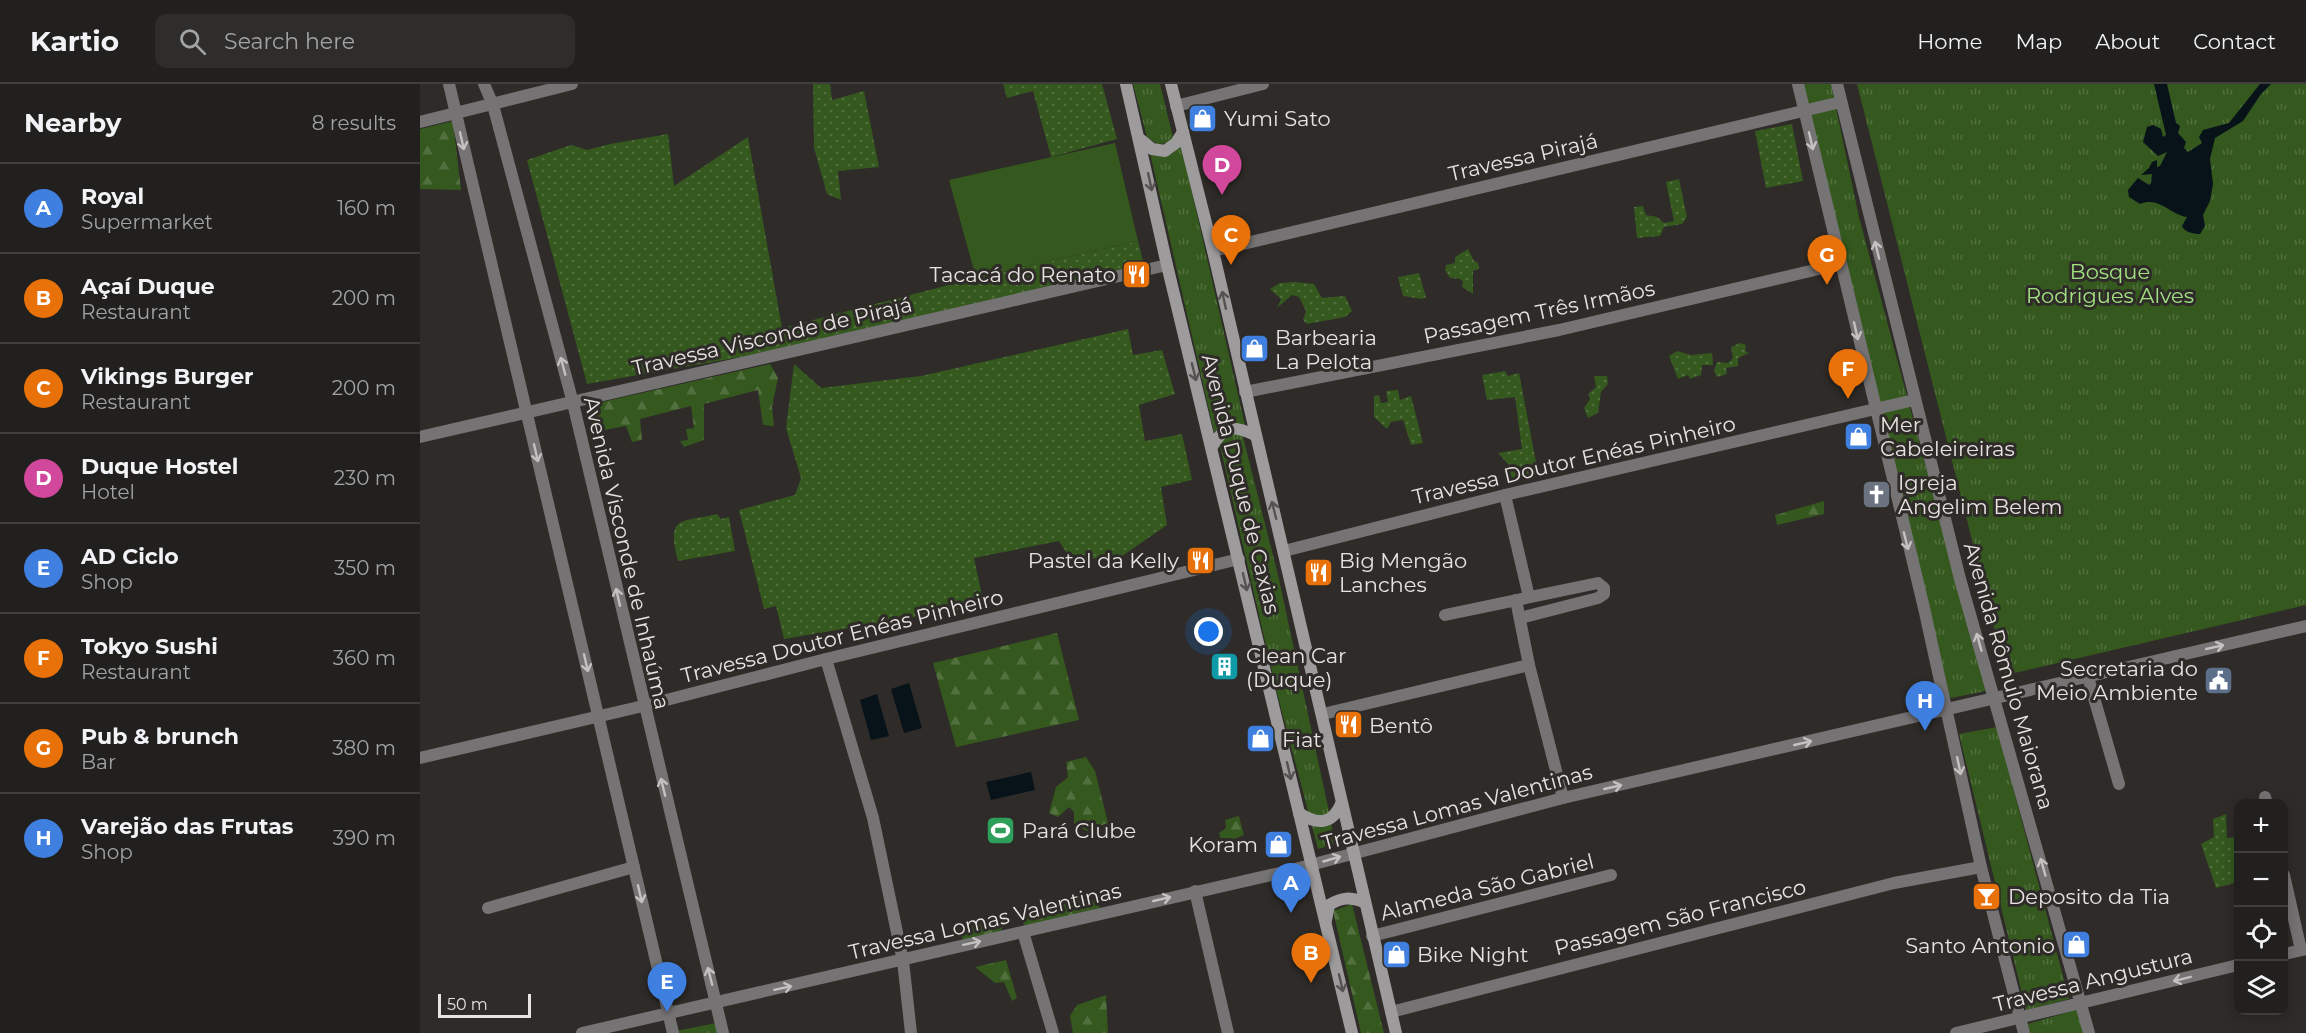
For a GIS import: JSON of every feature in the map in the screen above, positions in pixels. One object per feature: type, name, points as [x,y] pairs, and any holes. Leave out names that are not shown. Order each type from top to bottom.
[{"type":"main road","name":"Avenida Duque de Caxias","points":[[1126,84],[1141,140],[1167,265],[1352,1033]]},
{"type":"main road","name":"Avenida Duque de Caxias","points":[[1171,84],[1323,714],[1341,804],[1396,1033]]},
{"type":"main road","points":[[1141,140],[1152,150],[1165,151],[1176,143],[1183,132]]},
{"type":"main road","points":[[1212,447],[1220,433],[1229,429],[1242,429],[1255,435]]},
{"type":"main road","points":[[1299,813],[1313,822],[1328,821],[1336,815],[1341,804]]},
{"type":"main road","points":[[1326,920],[1329,905],[1340,898],[1352,897],[1364,902]]},
{"type":"street","points":[[448,84],[673,1033]]},
{"type":"street","name":"Avenida Visconde de Inhaúma","points":[[484,84],[493,105],[573,403],[643,706],[723,1033]]},
{"type":"street","points":[[420,122],[572,84]]},
{"type":"street","points":[[1176,106],[1263,84]]},
{"type":"street","points":[[1798,84],[1947,709],[1981,867],[2024,1033]]},
{"type":"street","name":"Avenida Rômulo Maiorana","points":[[1837,84],[1960,579],[2083,1004],[2089,1033]]},
{"type":"street","name":"Travessa Pirajá","points":[[1213,251],[1842,102]]},
{"type":"street","name":"Passagem Três Irmãos","points":[[1245,392],[1559,330],[1840,264]]},
{"type":"street","name":"Travessa Visconde de Pirajá","points":[[420,437],[1167,265]]},
{"type":"street","name":"Travessa Doutor Enéas Pinheiro","points":[[1284,551],[1505,495],[1914,400]]},
{"type":"street","points":[[1505,495],[1529,597]]},
{"type":"street","name":"Travessa Doutor Enéas Pinheiro","points":[[420,758],[599,717],[826,659],[1239,559]]},
{"type":"street","points":[[1445,615],[1598,583],[1604,588],[1604,594],[1598,598],[1520,618]]},
{"type":"street","points":[[1516,600],[1529,665],[1563,798]]},
{"type":"street","name":"Travessa Lomas Valentinas","points":[[582,1033],[903,961],[1312,865],[1563,798],[2306,626]]},
{"type":"street","points":[[826,659],[873,818],[903,961],[911,1033]]},
{"type":"street","points":[[1323,714],[1529,665]]},
{"type":"street","points":[[2088,677],[2119,784]]},
{"type":"street","points":[[488,908],[634,867]]},
{"type":"street","name":"Passagem São Francisco","points":[[1391,1012],[1894,883],[1981,867]]},
{"type":"street","name":"Alameda São Gabriel","points":[[1372,936],[1611,876]]},
{"type":"street","points":[[1195,891],[1228,1033]]},
{"type":"street","points":[[2288,894],[2303,949],[2288,953]]},
{"type":"street","points":[[1023,932],[1053,1033]]},
{"type":"street","name":"Travessa Angustura","points":[[1956,1033],[2234,966]]},
{"type":"green space","points":[[813,84],[830,84],[832,100],[864,91],[879,167],[838,171],[841,200],[827,194],[814,148]]},
{"type":"green space","points":[[1003,84],[1102,84],[1117,139],[1051,157],[1033,91],[1007,98]]},
{"type":"green space","points":[[1133,84],[1160,84],[1173,137],[1168,143],[1157,144],[1147,137]]},
{"type":"green space","points":[[1802,84],[1831,84],[1859,217],[1986,691],[1951,698],[1948,695]]},
{"type":"green space","name":"Bosque Rodrigues Alves","points":[[1857,84],[2306,84],[2306,605],[2006,675]]},
{"type":"green space","points":[[453,121],[461,190],[420,189],[420,129]]},
{"type":"green space","points":[[1792,124],[1803,181],[1766,188],[1755,131]]},
{"type":"green space","points":[[668,134],[674,186],[748,137],[782,328],[976,278],[1138,241],[1144,265],[781,350],[587,384],[527,160],[571,145],[587,150]]},
{"type":"green space","points":[[1115,143],[1138,241],[976,278],[949,180]]},
{"type":"green space","points":[[1181,144],[1245,425],[1223,426],[1214,432],[1150,153],[1172,154]]},
{"type":"green space","points":[[1679,179],[1687,217],[1682,224],[1664,227],[1660,236],[1637,238],[1634,207],[1643,206],[1646,215],[1657,217],[1664,223],[1674,221],[1666,182]]},
{"type":"green space","points":[[1468,249],[1474,261],[1478,263],[1479,269],[1473,271],[1473,294],[1462,287],[1463,281],[1450,278],[1445,270],[1446,265],[1455,263],[1455,257]]},
{"type":"green space","points":[[1419,273],[1426,297],[1422,299],[1403,296],[1398,277]]},
{"type":"green space","points":[[1280,283],[1314,284],[1322,298],[1345,296],[1352,311],[1345,317],[1307,324],[1303,320],[1306,311],[1299,297],[1292,295],[1277,308],[1281,299],[1270,289]]},
{"type":"green space","points":[[1128,329],[1133,355],[1162,350],[1175,394],[1139,405],[1145,441],[1182,434],[1192,480],[1161,487],[1167,525],[1115,561],[1068,555],[1059,541],[974,558],[984,605],[784,639],[776,606],[764,609],[739,510],[795,495],[801,478],[786,428],[794,364],[821,388],[921,376]]},
{"type":"green space","points":[[1740,343],[1746,345],[1745,351],[1749,353],[1738,358],[1738,366],[1726,368],[1727,374],[1717,377],[1714,371],[1717,362],[1728,363],[1733,358],[1731,347]]},
{"type":"green space","points":[[1677,351],[1691,355],[1712,353],[1713,365],[1702,365],[1701,375],[1690,379],[1688,375],[1678,379],[1669,356]]},
{"type":"green space","points":[[770,364],[778,378],[772,407],[774,426],[763,425],[758,390],[704,404],[704,440],[684,447],[680,441],[688,440],[686,429],[694,428],[691,406],[640,419],[642,440],[632,442],[626,426],[593,432],[589,405]]},
{"type":"green space","points":[[1505,371],[1508,376],[1519,373],[1536,462],[1534,477],[1512,480],[1509,465],[1498,453],[1522,449],[1515,397],[1487,400],[1482,375]]},
{"type":"green space","points":[[1594,376],[1607,376],[1608,384],[1601,392],[1598,413],[1588,418],[1584,408],[1590,399],[1588,394],[1596,387]]},
{"type":"green space","points":[[1398,390],[1400,400],[1411,396],[1423,443],[1411,445],[1403,420],[1391,422],[1387,429],[1374,417],[1374,396],[1379,395],[1381,403],[1388,402],[1386,391]]},
{"type":"green space","points":[[1236,433],[1243,437],[1279,579],[1328,807],[1335,844],[1318,849],[1277,693],[1220,446],[1225,435]]},
{"type":"green space","points":[[1824,501],[1824,514],[1777,525],[1775,515]]},
{"type":"green space","points":[[717,514],[721,519],[729,517],[735,551],[678,561],[674,536],[679,524]]},
{"type":"green space","points":[[1057,633],[1079,720],[956,747],[933,663]]},
{"type":"green space","points":[[1997,727],[2069,999],[2026,1010],[1959,734]]},
{"type":"green space","points":[[1086,757],[1095,771],[1108,823],[1087,831],[1074,824],[1074,812],[1069,807],[1058,817],[1049,813],[1056,787],[1068,777],[1066,762]]},
{"type":"green space","points":[[2226,814],[2227,838],[2234,837],[2234,883],[2216,888],[2201,844],[2214,837],[2213,819]]},
{"type":"green space","points":[[1239,816],[1244,835],[1223,844],[1219,833],[1226,828],[1225,820]]},
{"type":"green space","points":[[1087,898],[1099,903],[1100,911],[1028,928],[1023,924],[1025,914]]},
{"type":"green space","points":[[1352,904],[1384,1033],[1361,1033],[1333,911]]},
{"type":"green space","points":[[1009,916],[1011,922],[1002,928],[1000,934],[964,943],[959,929]]},
{"type":"green space","points":[[1006,960],[1017,998],[1012,1001],[1004,982],[995,983],[975,967]]},
{"type":"green space","points":[[1106,995],[1108,1033],[1073,1033],[1070,1016],[1077,1005]]},
{"type":"green space","points":[[2079,1009],[2083,1033],[2030,1033],[2028,1024]]},
{"type":"green space","points":[[716,1023],[718,1033],[676,1033],[676,1031]]},
{"type":"shaded area","points":[[2154,84],[2167,84],[2176,123],[2180,126],[2178,133],[2186,142],[2184,148],[2188,152],[2202,143],[2199,137],[2203,130],[2229,123],[2260,84],[2271,84],[2261,94],[2243,121],[2215,138],[2210,159],[2213,184],[2210,201],[2203,215],[2205,226],[2200,234],[2183,228],[2187,217],[2153,202],[2140,204],[2129,197],[2128,190],[2138,178],[2149,185],[2151,183],[2152,174],[2141,175],[2152,162],[2157,160],[2157,167],[2160,166],[2167,152],[2158,156],[2143,142],[2147,127],[2153,125],[2161,129],[2163,137],[2166,135]]},
{"type":"shaded area","points":[[909,683],[922,728],[904,733],[891,689]]},
{"type":"shaded area","points":[[877,694],[889,736],[871,740],[860,700]]},
{"type":"shaded area","points":[[1031,772],[1035,790],[991,800],[986,782]]},
{"type":"place","name":"Yumi Sato","points":[[1203,118]]},
{"type":"place","name":"Duque Hostel","points":[[1222,195]]},
{"type":"place","name":"Vikings Burger","points":[[1231,265]]},
{"type":"place","name":"Tacacá do Renato","points":[[1137,274]]},
{"type":"place","name":"Pub & brunch","points":[[1827,285]]},
{"type":"place","name":"Barbearia La Pelota","points":[[1254,349]]},
{"type":"place","name":"Tokyo Sushi","points":[[1848,399]]},
{"type":"place","name":"Mer Cabeleireiras","points":[[1859,436]]},
{"type":"place","name":"Igreja Angelim Belem","points":[[1877,494]]},
{"type":"place","name":"Pastel da Kelly","points":[[1200,560]]},
{"type":"place","name":"Big Mengão Lanches","points":[[1318,572]]},
{"type":"place","name":"Clean Car (Duque)","points":[[1225,667]]},
{"type":"place","name":"Secretaria do Meio Ambiente","points":[[2219,680]]},
{"type":"place","name":"Bentô","points":[[1348,725]]},
{"type":"place","name":"Varejão das Frutas","points":[[1925,731]]},
{"type":"place","name":"Fiat","points":[[1261,739]]},
{"type":"place","name":"Pará Clube","points":[[1001,830]]},
{"type":"place","name":"Koram","points":[[1279,844]]},
{"type":"place","name":"Deposito da Tia","points":[[1987,896]]},
{"type":"place","name":"Royal","points":[[1291,913]]},
{"type":"place","name":"Santo Antonio","points":[[2076,945]]},
{"type":"place","name":"Bike Night","points":[[1396,954]]},
{"type":"place","name":"Açaí Duque","points":[[1311,983]]},
{"type":"place","name":"AD Ciclo","points":[[667,1012]]}]
